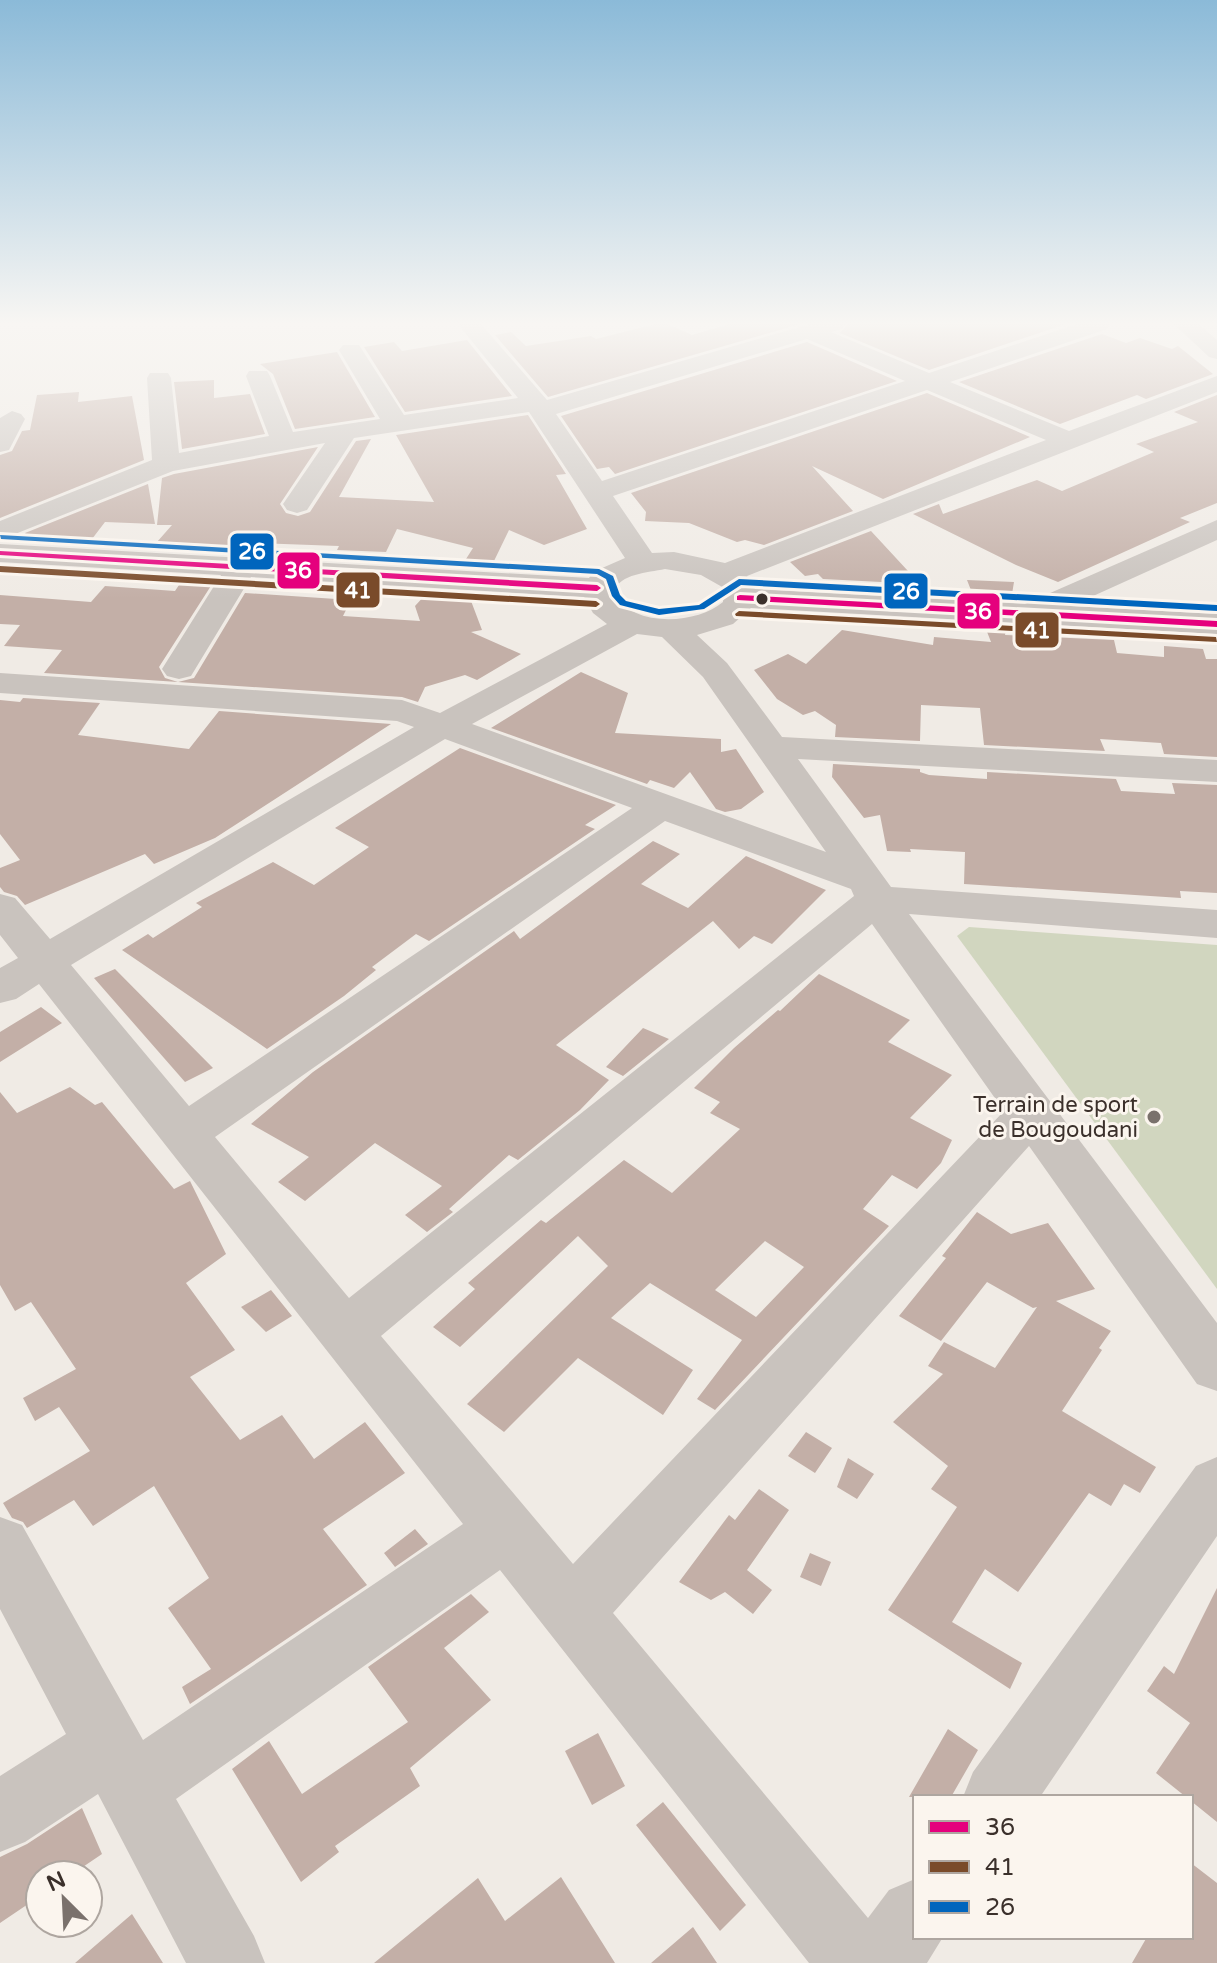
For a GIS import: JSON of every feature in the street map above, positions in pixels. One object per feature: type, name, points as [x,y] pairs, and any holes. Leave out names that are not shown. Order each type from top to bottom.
[{"type":"street","points":[[162,416],[166,464]]},
{"type":"street","points":[[274,416],[284,441]]},
{"type":"street","points":[[391,416],[396,423]]},
{"type":"street","points":[[0,531],[166,464],[284,441],[462,416]]},
{"type":"street","points":[[544,416],[643,562]]},
{"type":"street","points":[[596,492],[824,416]]},
{"type":"street","points":[[1010,416],[1068,440]]},
{"type":"street","points":[[732,586],[1068,440],[1132,416]]},
{"type":"street","points":[[297,504],[346,431]]},
{"type":"street","points":[[1031,613],[1217,529]]},
{"type":"street","points":[[0,553],[597,588]]},
{"type":"street","points":[[1217,624],[1031,613],[732,586],[687,562],[643,562],[621,568],[606,577],[597,588],[597,598],[602,608],[652,626],[715,670],[1217,1367]]},
{"type":"street","points":[[179,669],[242,566]]},
{"type":"street","points":[[22,975],[442,726],[652,626],[718,620],[733,610],[732,586]]},
{"type":"street","points":[[0,683],[402,711],[661,806],[871,890],[1217,924]]},
{"type":"street","points":[[770,747],[1217,771]]},
{"type":"street","points":[[184,1134],[661,806]]},
{"type":"street","points":[[345,1333],[871,890]]},
{"type":"street","points":[[0,907],[22,975],[184,1134],[857,1963]]},
{"type":"street","points":[[572,1611],[1032,1112]]},
{"type":"street","points":[[999,1795],[1217,1485]]},
{"type":"street","points":[[0,1817],[120,1768],[506,1530]]},
{"type":"street","points":[[0,1546],[227,1963]]},
{"type":"street","points":[[882,1963],[913,1919]]},
{"type":"green space","name":"Terrain de sport de Bougoudani","points":[[969,927],[1217,945],[1217,1289],[957,936]]},
{"type":"building","points":[[33,416],[136,416],[144,460],[0,518],[0,455],[12,451],[22,431],[30,430]]},
{"type":"building","points":[[178,416],[258,416],[265,434],[182,449]]},
{"type":"building","points":[[290,416],[375,417],[295,429]]},
{"type":"building","points":[[528,416],[566,474],[556,475],[587,529],[544,545],[509,530],[494,561],[466,559],[473,548],[397,529],[386,552],[337,550],[339,546],[256,543],[250,555],[200,553],[205,544],[157,542],[172,525],[157,525],[162,478],[318,447],[280,504],[286,513],[298,516],[310,512],[356,441],[371,439],[339,497],[434,502],[396,435]]},
{"type":"building","points":[[561,416],[792,416],[615,474],[609,467],[597,469]]},
{"type":"building","points":[[860,416],[980,416],[1030,437],[883,499],[812,466],[853,511],[764,545],[745,540],[737,542],[689,523],[645,521],[646,512],[631,493]]},
{"type":"building","points":[[1040,416],[1082,416],[1060,424]]},
{"type":"building","points":[[1183,416],[1217,416],[1217,503],[1180,518],[1190,522],[1058,582],[1016,565],[913,514],[939,504],[943,514],[1037,480],[1062,491],[1154,452],[1136,444],[1198,422]]},
{"type":"building","points":[[148,484],[155,524],[105,522],[92,539],[55,538],[50,544],[31,543],[25,533]]},
{"type":"building","points":[[871,531],[920,584],[823,579],[818,574],[805,576],[790,562]]},
{"type":"building","points":[[185,576],[216,578],[159,667],[165,678],[178,682],[44,673],[62,650],[4,646],[20,625],[0,624],[0,595],[91,602],[105,586],[175,591]]},
{"type":"building","points":[[967,580],[1014,582],[1011,600],[974,598]]},
{"type":"building","points":[[448,592],[468,593],[482,630],[471,632],[521,654],[477,680],[465,675],[425,687],[418,702],[402,697],[178,682],[194,678],[245,593],[351,600],[343,616],[420,621],[415,606],[426,594],[445,596]]},
{"type":"building","points":[[984,624],[1007,625],[1005,635],[1114,640],[1117,653],[1164,657],[1164,646],[1203,649],[1206,659],[1217,659],[1217,757],[1164,754],[1161,743],[1100,739],[1105,751],[984,745],[980,708],[921,705],[920,741],[835,737],[836,725],[815,711],[803,715],[777,699],[754,670],[788,654],[806,664],[842,630],[933,645],[934,637],[991,642]]},
{"type":"building","points":[[581,672],[628,693],[615,733],[721,739],[721,752],[736,749],[764,792],[741,809],[725,812],[716,809],[690,772],[674,788],[650,780],[647,784],[491,728]]},
{"type":"building","points":[[23,698],[100,703],[78,735],[189,749],[219,711],[391,724],[215,838],[154,864],[145,854],[25,905],[17,896],[4,892],[0,887],[0,868],[20,860],[0,834],[0,700],[20,702]]},
{"type":"building","points":[[460,748],[616,805],[585,825],[595,829],[429,941],[416,934],[372,967],[376,970],[344,996],[267,1049],[122,950],[148,934],[153,938],[202,907],[196,903],[273,862],[314,885],[369,847],[335,828]]},
{"type":"building","points":[[833,764],[920,769],[920,772],[929,775],[987,779],[987,772],[1116,779],[1121,791],[1175,794],[1172,783],[1217,785],[1217,893],[1180,891],[1181,898],[964,884],[965,852],[887,851],[880,815],[864,818],[832,777]]},
{"type":"building","points":[[653,841],[680,854],[641,884],[688,908],[746,856],[826,890],[772,944],[754,936],[739,949],[713,921],[556,1045],[609,1080],[580,1110],[518,1160],[509,1155],[449,1209],[453,1212],[427,1232],[405,1215],[442,1186],[375,1143],[305,1201],[278,1182],[309,1157],[251,1124],[313,1072],[514,931],[520,939]]},
{"type":"building","points":[[115,969],[213,1068],[185,1082],[94,978]]},
{"type":"building","points":[[819,974],[910,1020],[888,1042],[952,1075],[910,1118],[952,1140],[941,1163],[917,1189],[892,1175],[863,1209],[889,1226],[715,1410],[697,1399],[742,1340],[650,1283],[611,1318],[693,1370],[663,1415],[578,1358],[504,1432],[467,1404],[608,1266],[578,1236],[460,1347],[433,1327],[475,1289],[468,1283],[541,1220],[546,1223],[624,1160],[672,1193],[740,1129],[710,1113],[720,1102],[694,1088],[734,1048]],"holes":[[[765,1241],[804,1267],[756,1317],[715,1290]]]},
{"type":"building","points":[[41,1007],[62,1023],[0,1062],[0,1032]]},
{"type":"building","points":[[643,1028],[669,1039],[623,1076],[606,1067]]},
{"type":"building","points":[[70,1087],[95,1105],[102,1102],[174,1189],[190,1181],[226,1254],[186,1283],[235,1350],[190,1377],[240,1440],[282,1415],[314,1459],[365,1422],[405,1473],[323,1529],[367,1585],[190,1704],[182,1687],[211,1669],[168,1608],[209,1578],[154,1486],[93,1526],[74,1500],[27,1528],[23,1522],[12,1518],[3,1503],[90,1451],[59,1407],[35,1421],[23,1398],[76,1369],[31,1302],[15,1311],[0,1285],[0,1092],[17,1113]]},
{"type":"building","points":[[977,1212],[1011,1234],[1048,1223],[1095,1289],[1056,1301],[1111,1331],[1062,1411],[1156,1467],[1140,1493],[1124,1484],[1111,1506],[1089,1493],[1018,1592],[985,1569],[952,1622],[1022,1663],[1010,1689],[888,1610],[957,1507],[931,1489],[948,1466],[893,1422],[943,1374],[928,1366],[944,1342],[995,1368],[1037,1307],[1033,1308],[987,1282],[941,1341],[899,1316],[946,1258],[942,1256]]},
{"type":"building","points":[[271,1290],[292,1316],[266,1332],[241,1307]]},
{"type":"building","points":[[806,1432],[832,1448],[815,1473],[788,1456]]},
{"type":"building","points":[[848,1458],[874,1474],[857,1499],[837,1487]]},
{"type":"building","points":[[759,1489],[789,1510],[747,1570],[772,1590],[753,1614],[725,1592],[711,1600],[679,1582],[729,1515],[735,1520]]},
{"type":"building","points":[[415,1529],[428,1544],[395,1567],[384,1553]]},
{"type":"building","points":[[810,1553],[831,1562],[821,1586],[800,1577]]},
{"type":"building","points":[[1217,1588],[1217,1822],[1193,1803],[1193,1795],[1184,1795],[1156,1773],[1190,1723],[1147,1691],[1164,1666],[1174,1674]]},
{"type":"building","points":[[471,1594],[489,1612],[444,1648],[491,1700],[410,1768],[420,1786],[335,1846],[339,1852],[301,1882],[232,1769],[269,1741],[302,1794],[408,1722],[368,1667]]},
{"type":"building","points":[[948,1729],[978,1750],[952,1795],[909,1797]]},
{"type":"building","points":[[598,1733],[625,1786],[592,1805],[565,1751]]},
{"type":"building","points":[[663,1802],[746,1905],[720,1931],[636,1825]]},
{"type":"building","points":[[82,1808],[102,1854],[95,1859],[24,1859],[24,1907],[0,1923],[0,1857],[27,1844]]},
{"type":"building","points":[[1193,1865],[1217,1883],[1217,1963],[1132,1963],[1146,1939],[1193,1939]]},
{"type":"building","points":[[561,1877],[615,1963],[374,1963],[478,1878],[505,1921]]},
{"type":"building","points":[[132,1914],[163,1963],[75,1963]]},
{"type":"building","points":[[693,1927],[717,1963],[651,1963]]},
{"type":"transit line","name":"26","points":[[1,537],[599,572],[610,578],[616,596],[623,603],[659,612],[701,607],[739,582],[1217,608]]},
{"type":"transit line","name":"36","points":[[0,553],[597,588]]},
{"type":"transit line","name":"41","points":[[0,569],[596,604]]},
{"type":"transit line","name":"36","points":[[740,598],[1217,624]]},
{"type":"transit line","name":"41","points":[[739,614],[1216,640]]},
{"type":"place","name":"Terrain de sport de Bougoudani","points":[[1154,1117]]}]
